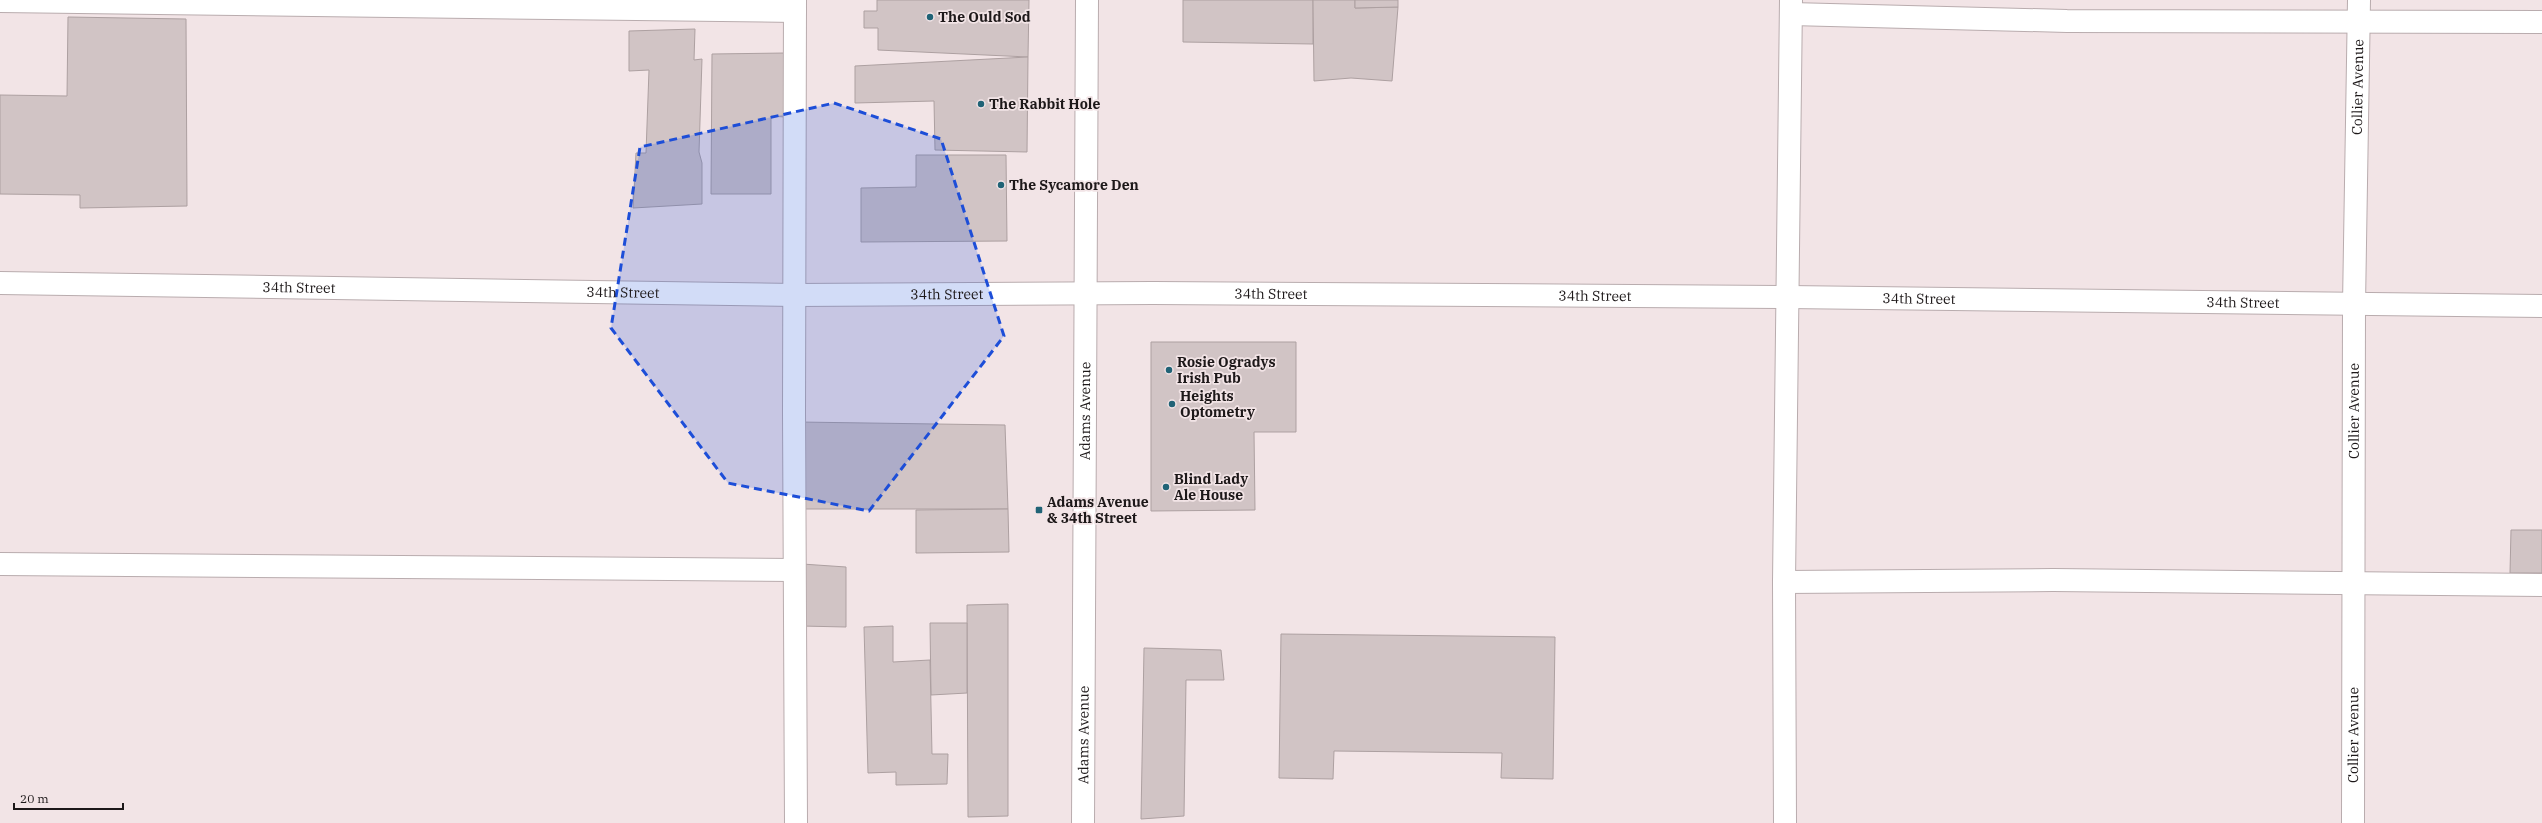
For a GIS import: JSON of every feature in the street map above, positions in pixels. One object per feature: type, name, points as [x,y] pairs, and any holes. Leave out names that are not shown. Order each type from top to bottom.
[{"type":"street","name":"Adams Avenue","points":[[1083,823],[1087,0]]},
{"type":"street","name":"Collier Avenue","points":[[2353,823],[2354,304],[2359,0]]},
{"type":"street","points":[[0,1],[795,6],[796,295],[792,380],[796,823]]},
{"type":"street","points":[[1785,823],[1784,582],[1791,7],[2067,21],[2542,22]]},
{"type":"street","name":"34th Street","points":[[0,283],[796,295],[1086,293],[1788,297],[2542,306]]},
{"type":"street","points":[[0,564],[794,570]]},
{"type":"street","points":[[1784,582],[2053,580],[2542,585]]},
{"type":"highlighted area","points":[[834,103],[941,139],[1004,336],[869,511],[728,483],[611,328],[640,147]]},
{"type":"building","points":[[877,0],[1029,0],[1028,57],[878,50],[878,28],[864,28],[864,11],[877,11]]},
{"type":"building","points":[[1183,0],[1313,0],[1313,44],[1183,42]]},
{"type":"building","points":[[1313,0],[1355,0],[1355,8],[1398,7],[1392,81],[1351,78],[1314,81]]},
{"type":"building","points":[[1355,0],[1398,0],[1398,7],[1355,8]]},
{"type":"building","points":[[68,17],[186,19],[187,206],[80,208],[80,195],[0,194],[0,95],[67,96]]},
{"type":"building","points":[[695,29],[694,60],[702,59],[699,152],[702,163],[702,204],[633,208],[636,153],[646,153],[649,70],[629,71],[629,31]]},
{"type":"building","points":[[785,53],[785,117],[771,116],[771,194],[711,194],[712,54]]},
{"type":"building","points":[[1028,57],[1027,152],[935,150],[934,101],[855,103],[855,66]]},
{"type":"building","points":[[916,155],[1006,155],[1007,241],[861,242],[861,188],[916,187]]},
{"type":"building","points":[[1151,342],[1296,342],[1296,432],[1254,432],[1255,510],[1151,511]]},
{"type":"building","points":[[799,422],[1005,425],[1008,509],[800,509]]},
{"type":"building","points":[[1008,509],[1009,552],[916,553],[916,510]]},
{"type":"building","points":[[2511,530],[2542,530],[2542,573],[2510,573]]},
{"type":"building","points":[[802,564],[846,567],[846,627],[801,626]]},
{"type":"building","points":[[1008,604],[1008,816],[968,817],[967,605]]},
{"type":"building","points":[[930,623],[967,623],[967,693],[931,695]]},
{"type":"building","points":[[893,626],[893,662],[930,660],[932,754],[948,754],[947,784],[896,785],[896,772],[868,773],[864,627]]},
{"type":"building","points":[[1281,634],[1555,637],[1553,779],[1501,778],[1502,753],[1334,751],[1333,779],[1279,778]]},
{"type":"building","points":[[1144,648],[1221,650],[1224,680],[1186,680],[1184,816],[1141,819]]},
{"type":"place","name":"The Ould Sod","points":[[930,17]]},
{"type":"place","name":"The Rabbit Hole","points":[[981,104]]},
{"type":"place","name":"The Sycamore Den","points":[[1001,185]]},
{"type":"place","name":"Rosie Ogradys Irish Pub","points":[[1169,370]]},
{"type":"place","name":"Heights Optometry","points":[[1172,404]]},
{"type":"place","name":"Blind Lady Ale House","points":[[1166,487]]},
{"type":"place","name":"Adams Avenue & 34th Street","points":[[1039,510]]}]
